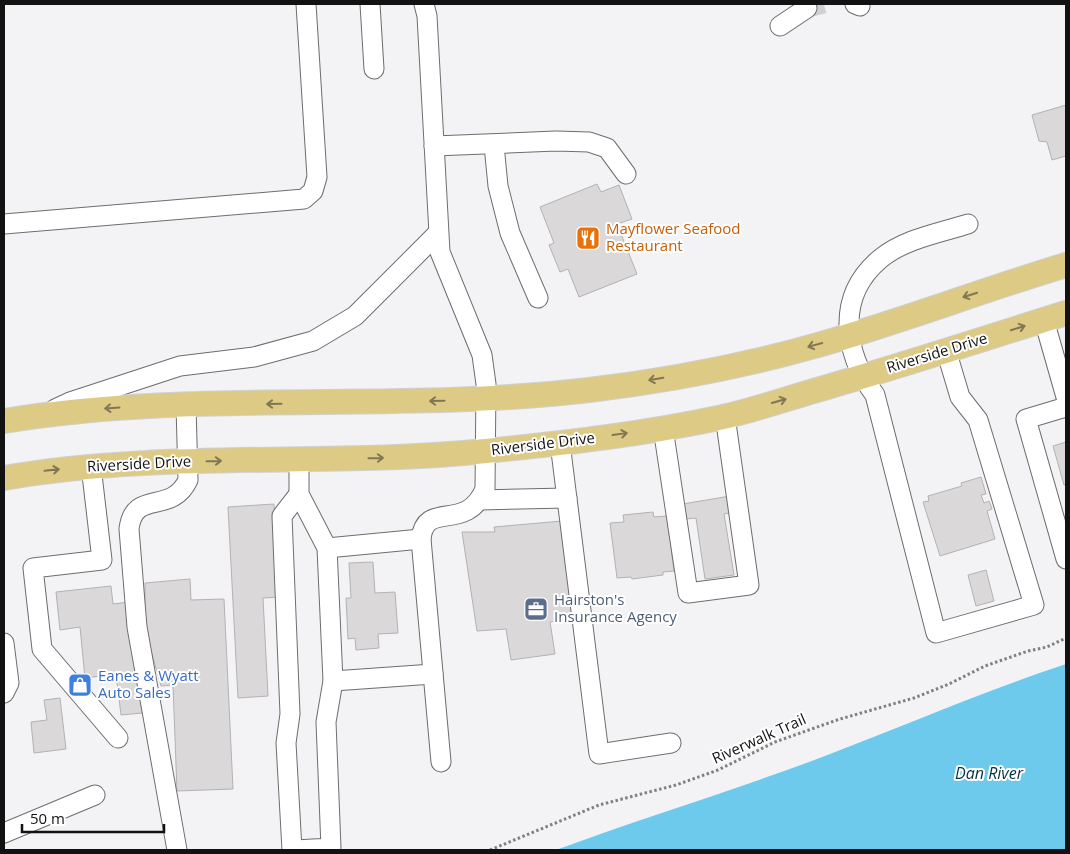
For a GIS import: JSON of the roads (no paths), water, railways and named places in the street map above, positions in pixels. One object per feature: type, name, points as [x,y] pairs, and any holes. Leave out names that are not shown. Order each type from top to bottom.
[{"type":"main road","points":[[4,421],[45,414],[112,408],[453,401],[590,390],[703,371],[815,346],[1066,265]]},
{"type":"main road","name":"Riverside Drive","points":[[4,478],[91,466],[188,462],[406,458],[560,443],[664,428],[725,416],[862,377],[1055,316]]},
{"type":"lane","points":[[4,224],[304,199],[313,191],[317,177],[306,4]]},
{"type":"lane","points":[[370,4],[374,70]]},
{"type":"lane","points":[[424,4],[427,16],[440,252],[482,355],[486,399],[485,489],[480,500],[464,514],[434,518],[427,522],[422,530],[421,539],[441,762]]},
{"type":"lane","points":[[780,26],[808,8]]},
{"type":"lane","points":[[434,146],[556,141],[589,142],[607,148],[626,174]]},
{"type":"lane","points":[[494,145],[498,186],[510,233],[538,298]]},
{"type":"lane","points":[[946,350],[960,397],[978,420],[1034,605],[936,633],[875,395],[862,377],[847,318],[852,298],[862,279],[880,258],[910,242],[968,224]]},
{"type":"lane","points":[[45,414],[70,402],[180,366],[254,357],[313,340],[355,316],[438,233]]},
{"type":"lane","points":[[1055,316],[1066,397]]},
{"type":"lane","points":[[177,850],[137,627],[129,529],[130,520],[142,505],[169,500],[183,490],[188,480],[186,405]]},
{"type":"lane","points":[[1066,407],[1026,419],[1066,559]]},
{"type":"lane","points":[[664,428],[688,593],[749,585],[725,416]]},
{"type":"lane","points":[[560,443],[599,754],[671,743]]},
{"type":"lane","points":[[299,460],[299,494],[327,548],[334,681],[326,722],[331,848],[294,850],[286,743],[290,714],[282,516],[299,494]]},
{"type":"lane","points":[[91,466],[102,560],[33,568],[42,649],[118,738]]},
{"type":"lane","points":[[480,500],[566,498]]},
{"type":"lane","points":[[327,548],[421,539]]},
{"type":"lane","points":[[4,643],[8,683],[4,693]]},
{"type":"lane","points":[[334,681],[433,674]]},
{"type":"lane","points":[[4,833],[94,795]]},
{"type":"water","name":"Dan River","points":[[1066,664],[1066,850],[556,850],[809,762],[1001,687]]},
{"type":"tunnel","points":[[807,8],[824,4]]},
{"type":"place","name":"Mayflower Seafood Restaurant","points":[[588,238]]},
{"type":"place","name":"Hairston's Insurance Agency","points":[[536,609]]},
{"type":"place","name":"Eanes & Wyatt Auto Sales","points":[[80,685]]}]
